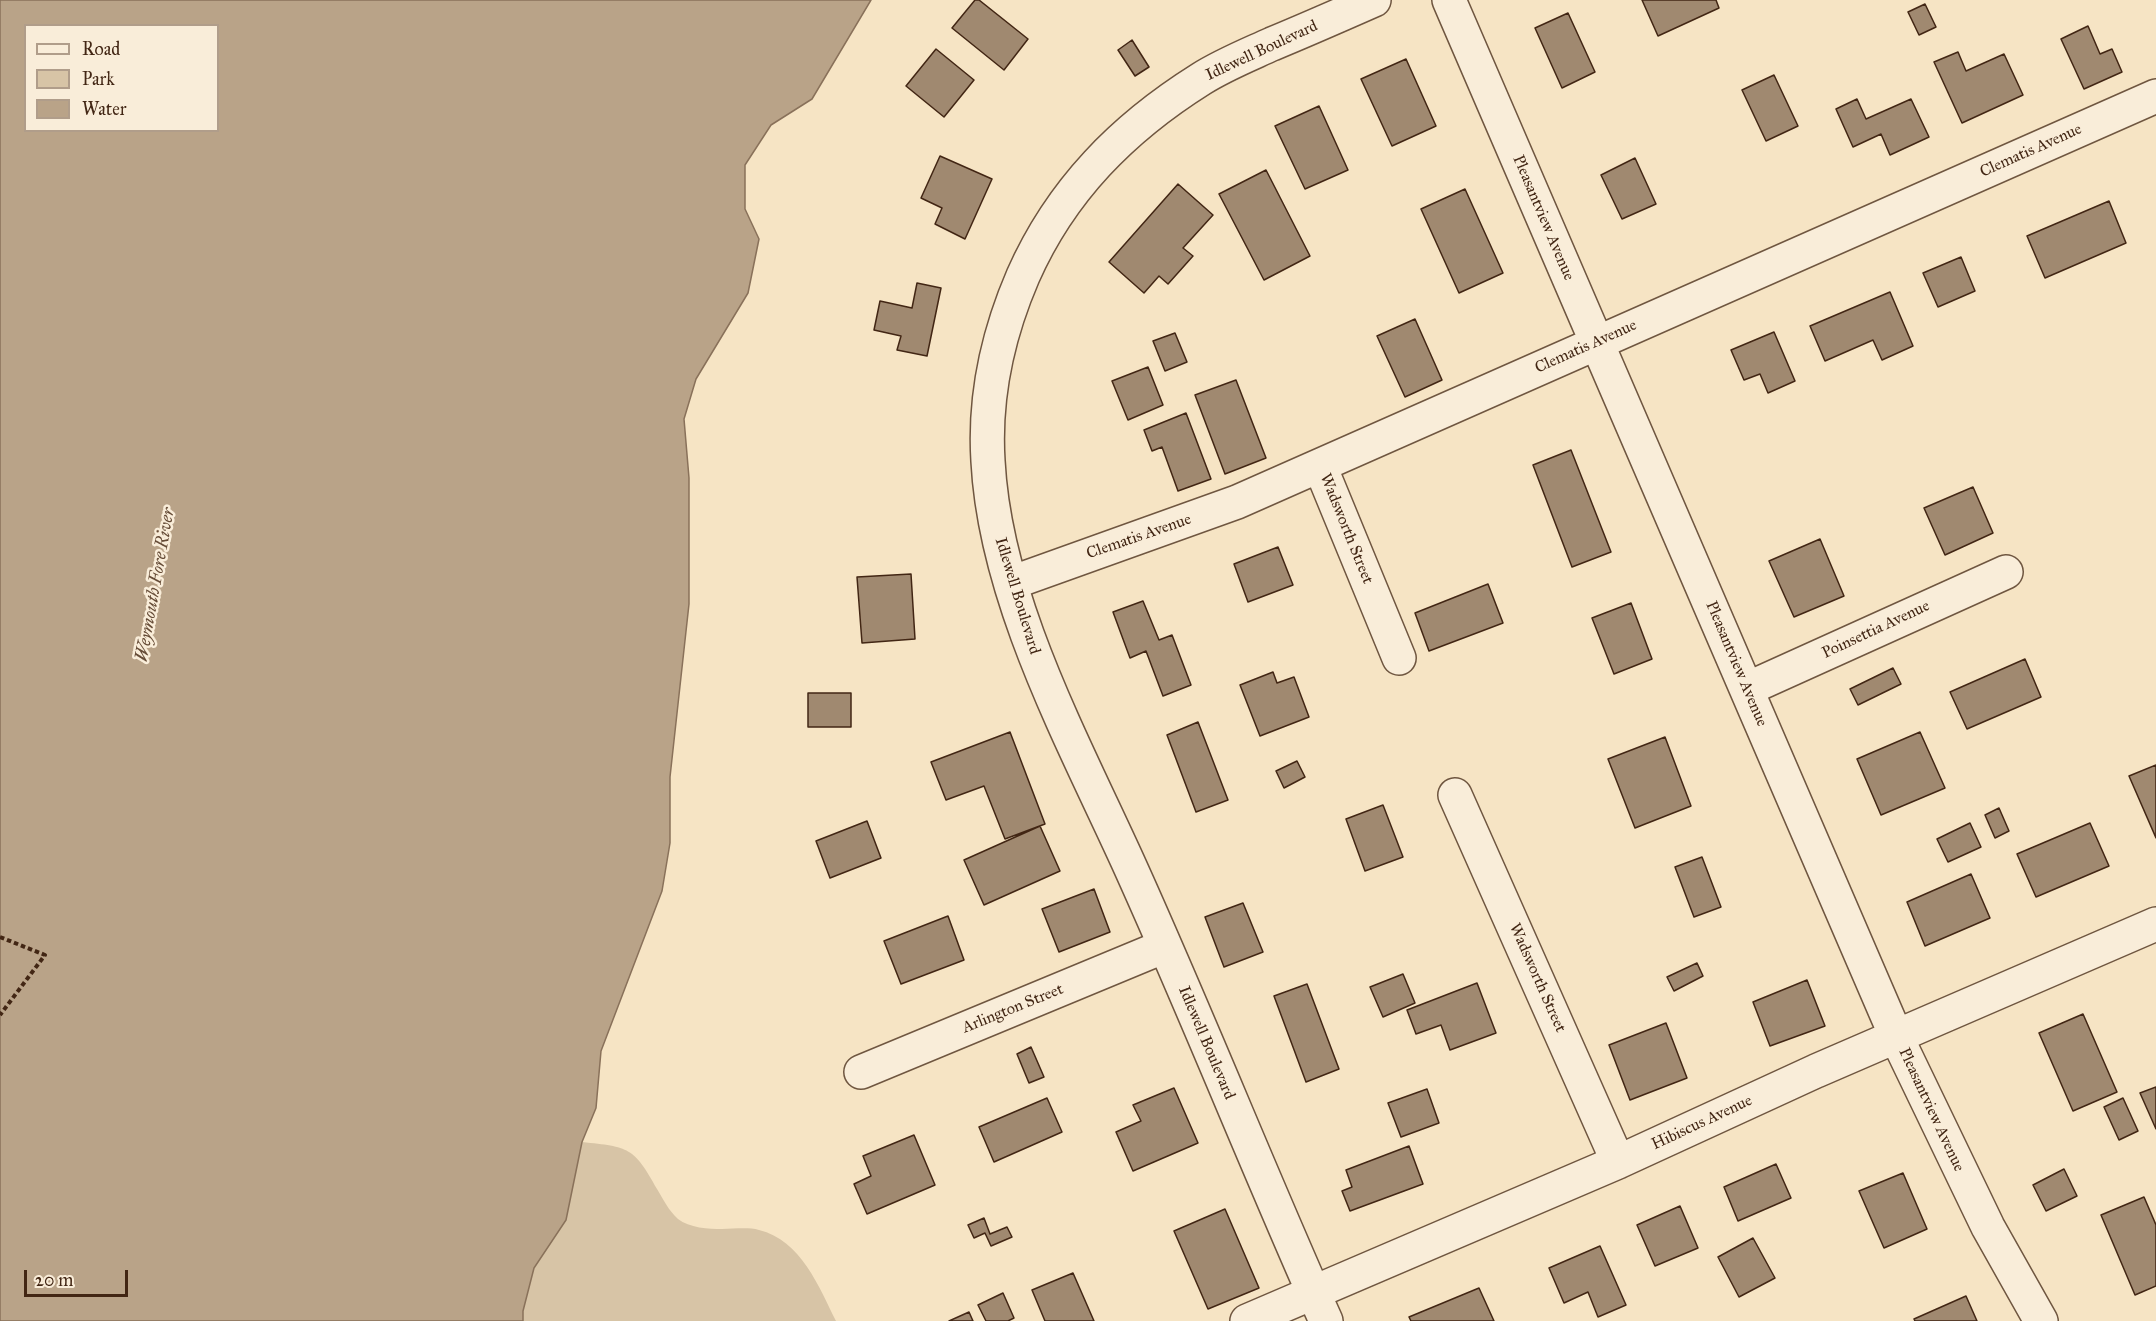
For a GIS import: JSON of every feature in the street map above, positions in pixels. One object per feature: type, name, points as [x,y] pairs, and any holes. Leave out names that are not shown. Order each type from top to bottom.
[{"type":"street","name":"Idlewell Boulevard","points":[[1320,1307],[1165,946],[1030,643],[1001,550],[987,459],[990,401],[995,363],[1006,318],[1027,268],[1049,226],[1076,186],[1103,156],[1159,109],[1195,83],[1242,58],[1374,0]]},
{"type":"street","name":"Pleasantview Avenue","points":[[1449,0],[1896,1036],[1988,1227],[2041,1321]]},
{"type":"street","name":"Clematis Avenue","points":[[1011,583],[1210,512],[1320,466],[2156,96]]},
{"type":"street","name":"Wadsworth Street","points":[[1320,466],[1399,658]]},
{"type":"street","name":"Poinsettia Avenue","points":[[1747,689],[2006,572]]},
{"type":"street","name":"Wadsworth Street","points":[[1455,795],[1618,1162]]},
{"type":"street","name":"Hibiscus Avenue","points":[[1247,1321],[1320,1307],[1618,1162],[1896,1036],[2156,924]]},
{"type":"street","name":"Arlington Street","points":[[861,1072],[1165,946]]},
{"type":"path","points":[[0,937],[45,955],[0,1014]]},
{"type":"green space","points":[[582,1142],[620,1148],[636,1157],[669,1209],[683,1222],[705,1228],[755,1229],[774,1235],[797,1254],[807,1266],[836,1321],[523,1321],[523,1311],[534,1268],[566,1220]]},
{"type":"water","name":"Weymouth Fore River","points":[[0,0],[871,0],[812,99],[771,125],[745,165],[745,209],[759,239],[748,293],[696,379],[684,419],[689,478],[689,604],[670,777],[670,843],[662,891],[601,1051],[596,1108],[582,1142],[566,1220],[534,1268],[523,1311],[523,1321],[0,1321]]},
{"type":"building","points":[[975,0],[979,0],[1028,39],[1004,70],[952,28]]},
{"type":"building","points":[[1642,0],[1716,0],[1719,8],[1658,36]]},
{"type":"building","points":[[1925,4],[1936,27],[1919,35],[1908,12]]},
{"type":"building","points":[[1568,13],[1595,72],[1562,88],[1535,28]]},
{"type":"building","points":[[2088,26],[2100,54],[2112,49],[2122,72],[2084,89],[2061,39]]},
{"type":"building","points":[[1132,40],[1149,67],[1135,76],[1118,50]]},
{"type":"building","points":[[936,49],[974,80],[944,117],[906,86]]},
{"type":"building","points":[[1958,52],[1966,71],[2004,54],[2023,95],[1962,123],[1934,62]]},
{"type":"building","points":[[1406,59],[1436,126],[1392,146],[1361,79]]},
{"type":"building","points":[[1774,75],[1798,126],[1766,141],[1742,90]]},
{"type":"building","points":[[1857,99],[1866,119],[1911,99],[1929,137],[1890,155],[1881,134],[1853,147],[1836,109]]},
{"type":"building","points":[[1319,106],[1348,170],[1305,189],[1275,126]]},
{"type":"building","points":[[940,156],[992,179],[965,239],[935,224],[942,208],[921,198]]},
{"type":"building","points":[[1635,158],[1656,204],[1622,219],[1601,175]]},
{"type":"building","points":[[1266,170],[1310,256],[1264,280],[1219,194]]},
{"type":"building","points":[[1178,184],[1213,215],[1183,248],[1193,256],[1168,284],[1159,276],[1144,293],[1109,262]]},
{"type":"building","points":[[1465,189],[1503,273],[1459,293],[1421,209]]},
{"type":"building","points":[[2109,201],[2126,243],[2045,278],[2027,236]]},
{"type":"building","points":[[1961,257],[1975,291],[1938,307],[1923,273]]},
{"type":"building","points":[[917,283],[941,288],[927,356],[897,350],[901,336],[874,330],[880,301],[912,308]]},
{"type":"building","points":[[1890,292],[1913,346],[1882,360],[1873,340],[1825,361],[1810,326]]},
{"type":"building","points":[[1415,319],[1442,380],[1405,397],[1377,336]]},
{"type":"building","points":[[1774,332],[1795,381],[1768,393],[1760,374],[1744,380],[1731,350]]},
{"type":"building","points":[[1175,333],[1187,362],[1165,371],[1153,341]]},
{"type":"building","points":[[1148,367],[1163,405],[1128,420],[1112,381]]},
{"type":"building","points":[[1236,380],[1266,458],[1225,474],[1195,395]]},
{"type":"building","points":[[1186,413],[1211,479],[1178,491],[1162,447],[1152,451],[1144,430]]},
{"type":"building","points":[[1571,450],[1611,552],[1572,567],[1533,465]]},
{"type":"building","points":[[1973,487],[1993,533],[1945,555],[1924,508]]},
{"type":"building","points":[[1820,539],[1844,596],[1794,617],[1769,561]]},
{"type":"building","points":[[1278,547],[1293,585],[1248,602],[1234,564]]},
{"type":"building","points":[[911,574],[915,639],[862,643],[857,577]]},
{"type":"building","points":[[1488,584],[1503,623],[1429,651],[1415,613]]},
{"type":"building","points":[[1143,601],[1159,640],[1172,635],[1191,685],[1163,696],[1146,651],[1130,658],[1113,612]]},
{"type":"building","points":[[1631,603],[1652,659],[1614,674],[1592,618]]},
{"type":"building","points":[[2025,659],[2041,697],[1967,729],[1950,692]]},
{"type":"building","points":[[1893,668],[1901,684],[1858,705],[1850,689]]},
{"type":"building","points":[[1273,672],[1277,683],[1294,677],[1309,717],[1260,736],[1240,685]]},
{"type":"building","points":[[808,693],[851,693],[851,727],[808,727]]},
{"type":"building","points":[[1198,722],[1228,800],[1196,812],[1167,735]]},
{"type":"building","points":[[1010,732],[1045,824],[1005,839],[984,786],[946,800],[931,762]]},
{"type":"building","points":[[1920,732],[1945,788],[1881,815],[1857,759]]},
{"type":"building","points":[[1665,737],[1691,806],[1635,828],[1608,759]]},
{"type":"building","points":[[1297,761],[1305,777],[1284,788],[1276,771]]},
{"type":"building","points":[[2156,765],[2156,838],[2129,776]]},
{"type":"building","points":[[1383,805],[1403,857],[1365,871],[1346,819]]},
{"type":"building","points":[[1999,808],[2009,831],[1995,838],[1985,815]]},
{"type":"building","points":[[867,821],[881,858],[830,878],[816,841]]},
{"type":"building","points":[[1970,823],[1981,847],[1948,862],[1937,839]]},
{"type":"building","points":[[2090,823],[2109,866],[2036,897],[2017,854]]},
{"type":"building","points":[[1040,826],[1060,871],[984,905],[964,860]]},
{"type":"building","points":[[1702,857],[1721,907],[1694,917],[1675,867]]},
{"type":"building","points":[[1971,874],[1990,918],[1925,946],[1907,902]]},
{"type":"building","points":[[1094,889],[1110,932],[1059,952],[1042,909]]},
{"type":"building","points":[[1243,903],[1263,952],[1224,967],[1205,917]]},
{"type":"building","points":[[948,916],[964,960],[901,984],[884,941]]},
{"type":"building","points":[[1697,963],[1703,976],[1674,991],[1667,977]]},
{"type":"building","points":[[1403,974],[1415,1003],[1383,1017],[1370,987]]},
{"type":"building","points":[[1807,980],[1825,1026],[1770,1046],[1753,1002]]},
{"type":"building","points":[[1477,983],[1496,1033],[1450,1050],[1441,1025],[1416,1034],[1407,1010]]},
{"type":"building","points":[[1307,984],[1339,1069],[1306,1082],[1274,996]]},
{"type":"building","points":[[2083,1014],[2117,1092],[2073,1111],[2039,1033]]},
{"type":"building","points":[[1666,1023],[1687,1078],[1630,1100],[1609,1045]]},
{"type":"building","points":[[1031,1047],[1044,1077],[1029,1083],[1017,1054]]},
{"type":"building","points":[[2156,1087],[2156,1129],[2140,1093]]},
{"type":"building","points":[[1174,1088],[1198,1143],[1133,1171],[1116,1132],[1141,1121],[1133,1105]]},
{"type":"building","points":[[1427,1089],[1439,1123],[1401,1137],[1388,1103]]},
{"type":"building","points":[[1047,1098],[1062,1132],[994,1162],[979,1127]]},
{"type":"building","points":[[2123,1098],[2138,1131],[2119,1140],[2104,1107]]},
{"type":"building","points":[[914,1135],[935,1185],[867,1214],[854,1184],[871,1176],[863,1156]]},
{"type":"building","points":[[1409,1146],[1423,1184],[1350,1211],[1342,1191],[1352,1187],[1346,1170]]},
{"type":"building","points":[[1776,1164],[1791,1198],[1738,1221],[1724,1187]]},
{"type":"building","points":[[2064,1169],[2077,1196],[2046,1211],[2033,1185]]},
{"type":"building","points":[[1903,1173],[1927,1229],[1884,1248],[1859,1191]]},
{"type":"building","points":[[2144,1197],[2156,1225],[2156,1286],[2135,1295],[2101,1215]]},
{"type":"building","points":[[1680,1206],[1698,1248],[1655,1266],[1637,1225]]},
{"type":"building","points":[[1225,1209],[1259,1288],[1208,1309],[1174,1231]]},
{"type":"building","points":[[984,1218],[990,1234],[1007,1227],[1012,1237],[991,1246],[985,1233],[974,1238],[968,1225]]},
{"type":"building","points":[[1753,1238],[1775,1278],[1739,1297],[1718,1257]]},
{"type":"building","points":[[1600,1246],[1626,1305],[1598,1317],[1588,1292],[1564,1303],[1549,1268]]},
{"type":"building","points":[[1073,1273],[1094,1321],[1045,1321],[1032,1290]]},
{"type":"building","points":[[1479,1288],[1494,1321],[1411,1321],[1409,1317]]},
{"type":"building","points":[[1003,1293],[1014,1318],[1008,1321],[986,1321],[978,1305]]},
{"type":"building","points":[[1966,1296],[1977,1321],[1915,1321],[1914,1319]]},
{"type":"building","points":[[969,1312],[973,1321],[949,1321]]}]
